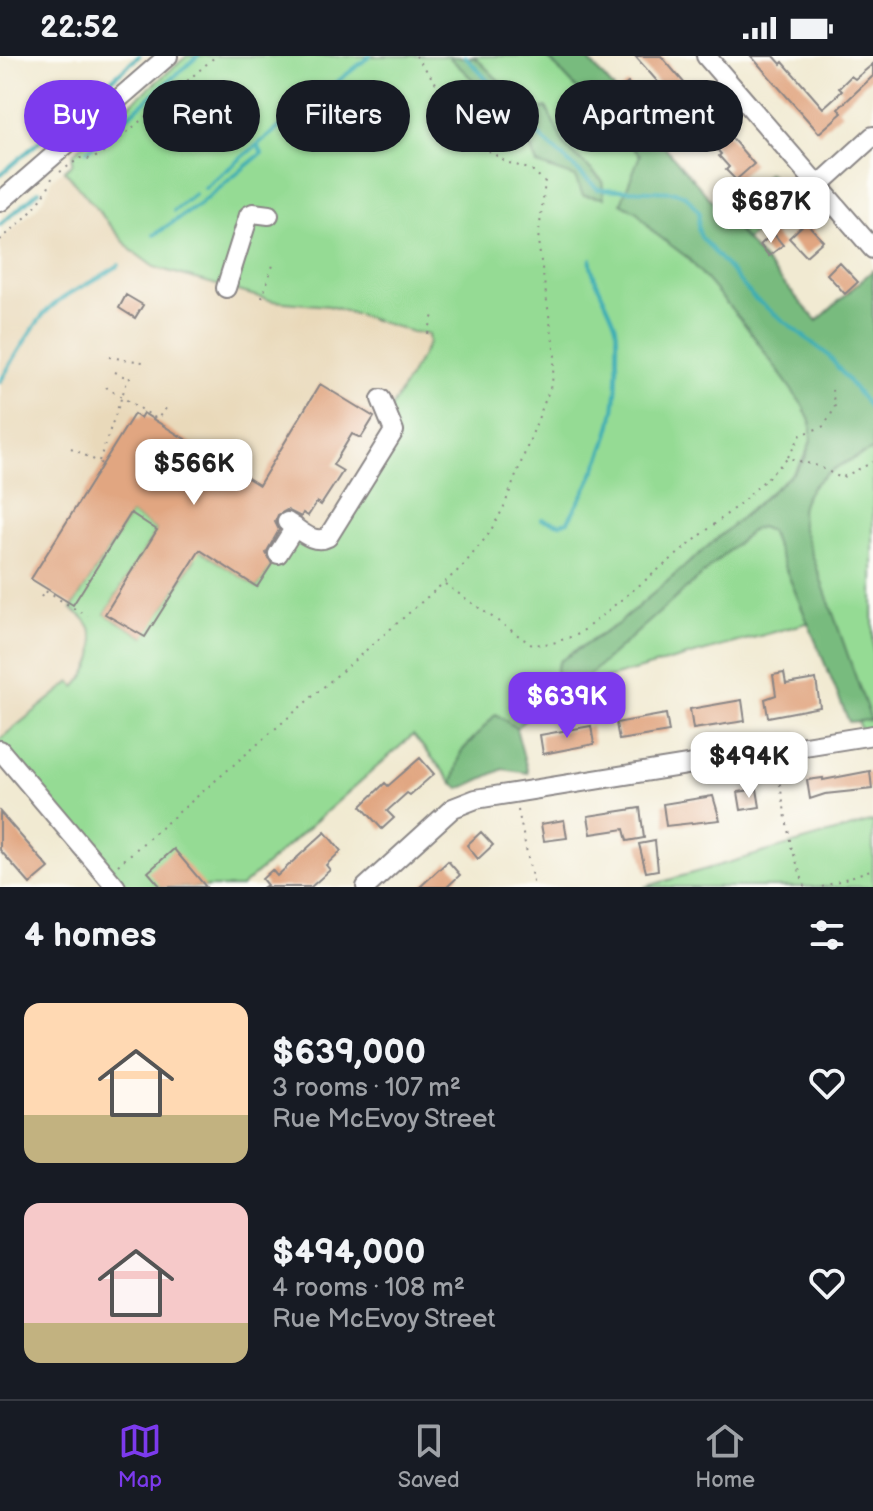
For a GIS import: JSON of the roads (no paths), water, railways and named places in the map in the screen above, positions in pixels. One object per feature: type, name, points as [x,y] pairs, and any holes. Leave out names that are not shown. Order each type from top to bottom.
[{"type":"street","points":[[0,202],[168,56]]},
{"type":"street","points":[[706,56],[873,249]]},
{"type":"street","points":[[818,186],[873,136]]},
{"type":"street","points":[[226,288],[249,215],[269,215]]},
{"type":"street","points":[[278,554],[291,524],[312,539],[319,541],[328,537],[394,431],[381,399]]},
{"type":"street","points":[[366,887],[453,808],[476,799],[873,735]]},
{"type":"street","points":[[0,750],[111,881]]},
{"type":"waterway","points":[[0,175],[139,56]]},
{"type":"waterway","points":[[127,117],[198,56]]},
{"type":"waterway","points":[[154,235],[200,204],[262,153],[257,145],[370,56]]},
{"type":"waterway","points":[[465,56],[535,132],[598,189],[675,192],[686,196],[699,212],[701,237],[754,298],[828,355],[873,412]]},
{"type":"waterway","points":[[205,188],[249,152]]},
{"type":"waterway","points":[[0,225],[39,191]]},
{"type":"waterway","points":[[174,211],[195,194]]},
{"type":"waterway","points":[[542,519],[560,524],[568,521],[606,443],[615,403],[617,331],[593,273],[591,259]]},
{"type":"waterway","points":[[0,382],[45,313],[62,299],[119,265]]}]
